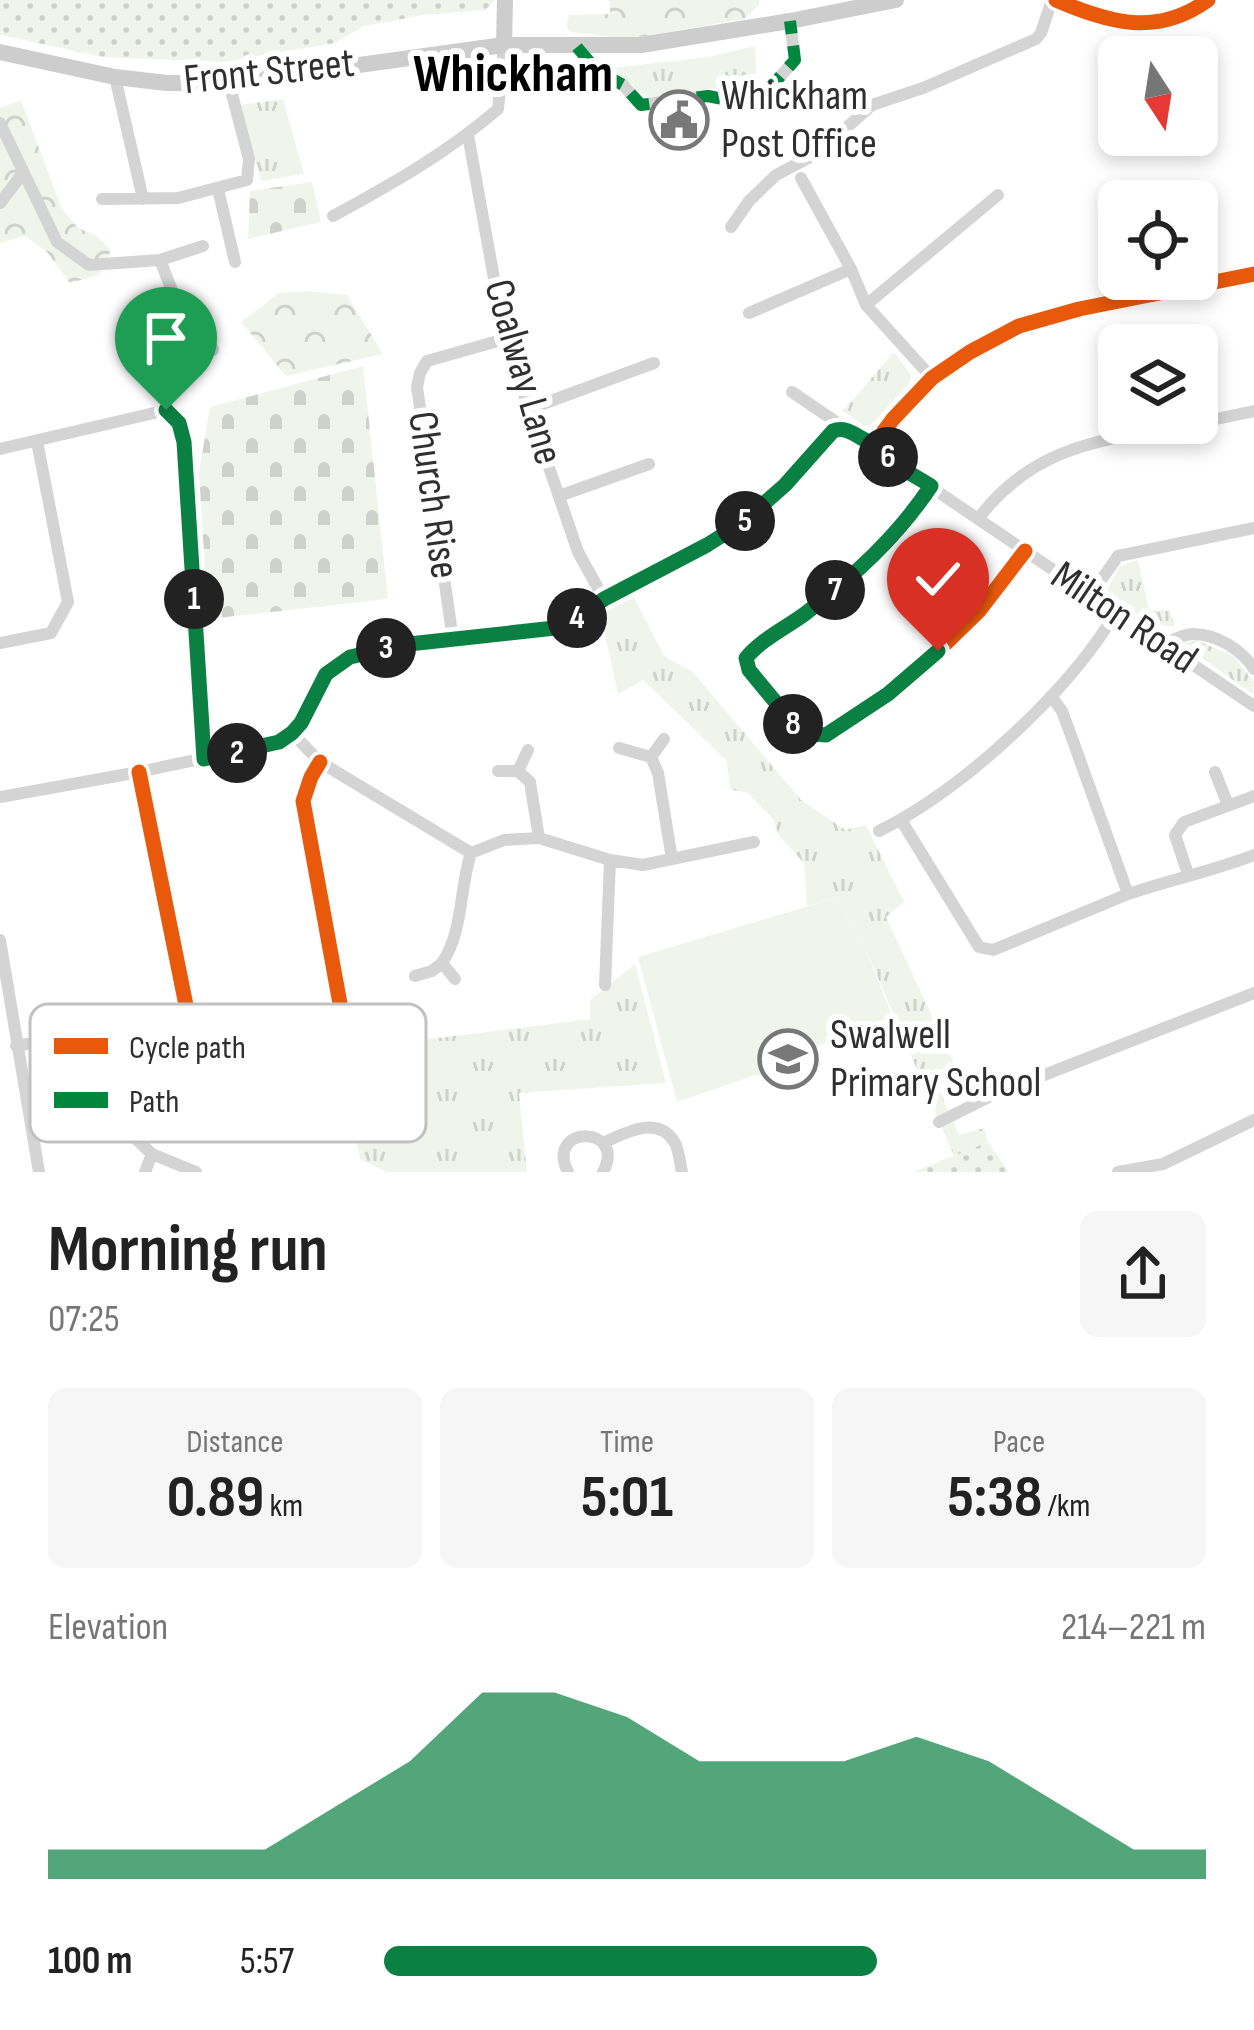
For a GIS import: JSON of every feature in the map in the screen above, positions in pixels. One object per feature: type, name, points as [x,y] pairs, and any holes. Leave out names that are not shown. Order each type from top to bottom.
[{"type":"main road","points":[[504,44],[506,0]]},
{"type":"main road","name":"Front Street","points":[[0,52],[115,76],[167,83],[229,83],[504,44],[641,45],[896,0]]},
{"type":"street","points":[[731,226],[776,176],[818,153],[872,105],[1036,39],[1054,0],[1137,25],[1182,16],[1208,0]]},
{"type":"street","points":[[577,46],[597,70],[623,85],[641,105],[708,96],[748,104],[759,100],[795,61],[790,21]]},
{"type":"street","points":[[333,216],[417,170],[498,109],[504,44]]},
{"type":"street","points":[[115,76],[143,200]]},
{"type":"street","points":[[102,199],[178,198],[242,183],[249,174],[249,159],[229,83]]},
{"type":"street","points":[[0,123],[57,242],[88,265],[160,260],[203,246]]},
{"type":"street","name":"Coalway Lane","points":[[468,135],[505,339],[578,552],[604,599]]},
{"type":"street","points":[[0,203],[23,173]]},
{"type":"street","points":[[801,178],[866,305],[932,378]]},
{"type":"street","points":[[218,189],[235,262]]},
{"type":"street","points":[[866,305],[998,195]]},
{"type":"street","points":[[160,260],[175,298],[198,313],[213,350]]},
{"type":"street","points":[[749,313],[851,269]]},
{"type":"street","points":[[881,444],[893,419],[932,378],[1019,326],[1079,309],[1254,274]]},
{"type":"street","name":"Church Rise","points":[[453,640],[417,387],[427,361],[505,339]]},
{"type":"street","points":[[529,409],[654,363]]},
{"type":"street","points":[[792,392],[847,430]]},
{"type":"street","points":[[0,449],[166,410],[179,423],[204,759]]},
{"type":"street","points":[[1218,418],[1254,411]]},
{"type":"street","points":[[0,796],[279,742],[301,723],[326,674],[350,657],[374,650],[564,627],[604,599],[742,523],[785,485],[833,431],[847,430]]},
{"type":"street","name":"Milton Road","points":[[847,430],[866,442],[881,444],[894,462],[1254,706]]},
{"type":"street","points":[[0,643],[51,634],[68,602],[37,441]]},
{"type":"street","points":[[978,519],[1010,484],[1037,465],[1070,448],[1098,442]]},
{"type":"street","points":[[560,496],[649,464]]},
{"type":"street","points":[[931,486],[861,569],[746,658],[749,670],[801,733],[826,735],[888,694],[979,611],[1025,551]]},
{"type":"street","points":[[1090,596],[1118,556],[1254,529]]},
{"type":"street","points":[[879,831],[981,761],[1051,696],[1116,612]]},
{"type":"street","points":[[1164,644],[1190,633],[1206,636],[1235,648],[1254,669]]},
{"type":"street","points":[[1051,696],[1067,726],[1128,895]]},
{"type":"street","points":[[292,733],[320,762],[471,853]]},
{"type":"street","points":[[650,757],[664,740]]},
{"type":"street","points":[[620,748],[650,757],[658,773],[672,859]]},
{"type":"street","points":[[518,772],[528,750]]},
{"type":"street","points":[[320,762],[303,801],[340,1004]]},
{"type":"street","points":[[498,771],[518,772],[530,782],[539,838]]},
{"type":"street","points":[[139,772],[186,1004]]},
{"type":"street","points":[[1216,772],[1228,805]]},
{"type":"street","points":[[1188,874],[1175,835],[1184,822],[1254,796]]},
{"type":"street","points":[[901,820],[979,946],[993,950],[1128,895],[1254,855]]},
{"type":"street","points":[[415,976],[442,963],[457,934],[462,878],[471,853],[504,839],[539,838],[643,865],[754,842]]},
{"type":"street","points":[[605,986],[610,860]]},
{"type":"street","points":[[0,940],[30,1123]]},
{"type":"street","points":[[442,963],[455,979]]},
{"type":"street","points":[[939,1122],[993,1095],[1254,993]]},
{"type":"street","points":[[16,1046],[30,1044]]},
{"type":"street","points":[[1118,1172],[1162,1164],[1254,1120]]},
{"type":"street","points":[[603,1142],[640,1127],[660,1129],[675,1143],[682,1172]]},
{"type":"street","points":[[568,1172],[564,1151],[581,1136],[603,1142],[608,1153],[603,1172]]},
{"type":"street","points":[[34,1142],[39,1172]]},
{"type":"street","points":[[139,1142],[152,1154],[196,1172]]},
{"type":"street","points":[[145,1172],[152,1154]]},
{"type":"green space","points":[[0,0],[495,0],[485,10],[364,26],[335,43],[224,62],[103,57],[0,35]]},
{"type":"green space","points":[[607,0],[759,0],[759,5],[744,19],[628,39],[570,32],[566,26],[569,15],[610,14]]},
{"type":"green space","points":[[755,46],[757,87],[740,93],[714,88],[649,100],[605,69],[708,57]]},
{"type":"green space","points":[[283,99],[304,174],[261,181],[240,105]]},
{"type":"green space","points":[[21,100],[62,209],[78,228],[97,236],[111,250],[99,275],[70,283],[47,252],[25,236],[0,243],[0,108]]},
{"type":"green space","points":[[312,182],[321,222],[248,239],[250,191]]},
{"type":"green space","points":[[279,293],[347,295],[383,354],[286,376],[241,322]]},
{"type":"green space","points":[[894,352],[911,375],[910,382],[875,421],[863,425],[843,411]]},
{"type":"green space","points":[[363,366],[388,599],[208,619],[199,472],[210,407]]},
{"type":"green space","points":[[1138,560],[1149,610],[1170,611],[1175,626],[1148,620],[1106,592],[1120,566]]},
{"type":"green space","points":[[632,593],[664,656],[693,672],[801,800],[845,830],[866,825],[904,902],[886,917],[961,1078],[938,1087],[959,1135],[984,1128],[988,1142],[954,1156],[864,945],[836,898],[807,906],[804,863],[747,792],[731,790],[726,760],[643,680],[618,694],[601,616]]},
{"type":"green space","points":[[1196,640],[1233,656],[1254,682],[1253,694],[1182,644]]},
{"type":"green space","points":[[836,898],[864,945],[892,1016],[815,1047],[821,1065],[753,1076],[677,1102],[638,957]]},
{"type":"green space","points":[[635,964],[666,1083],[519,1093],[527,1172],[387,1172],[360,1159],[356,1142],[426,1142],[426,1040],[590,1019],[590,1000]]},
{"type":"green space","points":[[988,1142],[1009,1172],[914,1172]]},
{"type":"marked path","points":[[577,47],[597,71],[623,85],[641,105],[708,96],[748,104],[759,100],[795,60],[790,21]]},
{"type":"cycle path","points":[[1056,0],[1095,15],[1133,22],[1170,19],[1208,0]]},
{"type":"cycle path","points":[[626,586],[742,523],[836,429],[881,444],[893,419],[932,378],[1019,326],[1079,309],[1254,274]]},
{"type":"cycle path","points":[[931,486],[890,539],[858,570],[746,658],[749,670],[801,733],[825,735],[888,693],[979,611],[1025,551]]},
{"type":"cycle path","points":[[320,762],[303,801],[340,1004]]},
{"type":"cycle path","points":[[139,772],[186,1004]]},
{"type":"place","name":"Whickham Post Office","points":[[679,120]]},
{"type":"place","name":"Swalwell Primary School","points":[[788,1059]]},
{"type":"district","name":"Whickham","points":[[513,74]]},
{"type":"route","points":[[166,410],[179,423],[184,442],[204,759],[279,742],[292,733],[326,674],[350,657],[409,644],[564,627],[626,586],[742,523],[839,428],[881,444],[894,462],[931,486],[861,569],[756,646],[746,658],[749,670],[801,733],[826,735],[888,694],[938,651]]}]
